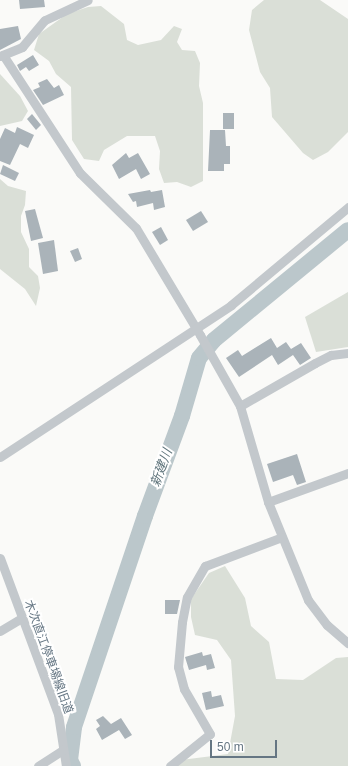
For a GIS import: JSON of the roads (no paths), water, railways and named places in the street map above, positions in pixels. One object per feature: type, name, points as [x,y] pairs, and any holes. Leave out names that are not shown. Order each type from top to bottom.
[{"type":"street","points":[[88,0],[45,20],[22,47],[1,55],[80,173],[136,228],[218,366],[240,406],[268,502],[310,604],[327,625],[348,643]]},
{"type":"street","points":[[0,457],[197,332],[348,207]]},
{"type":"street","points":[[240,406],[331,355],[348,354]]},
{"type":"street","points":[[268,502],[348,473]]},
{"type":"street","points":[[170,766],[210,734],[184,690],[178,667],[182,622],[188,597],[205,566],[282,537]]},
{"type":"street","name":"木次直江停車場線旧道","points":[[0,558],[58,714],[66,766]]},
{"type":"street","points":[[0,631],[22,618]]},
{"type":"street","points":[[38,766],[63,750]]},
{"type":"waterway","name":"新建川","points":[[73,766],[70,760],[74,727],[145,516],[182,416],[199,358],[214,340],[348,230]]}]
